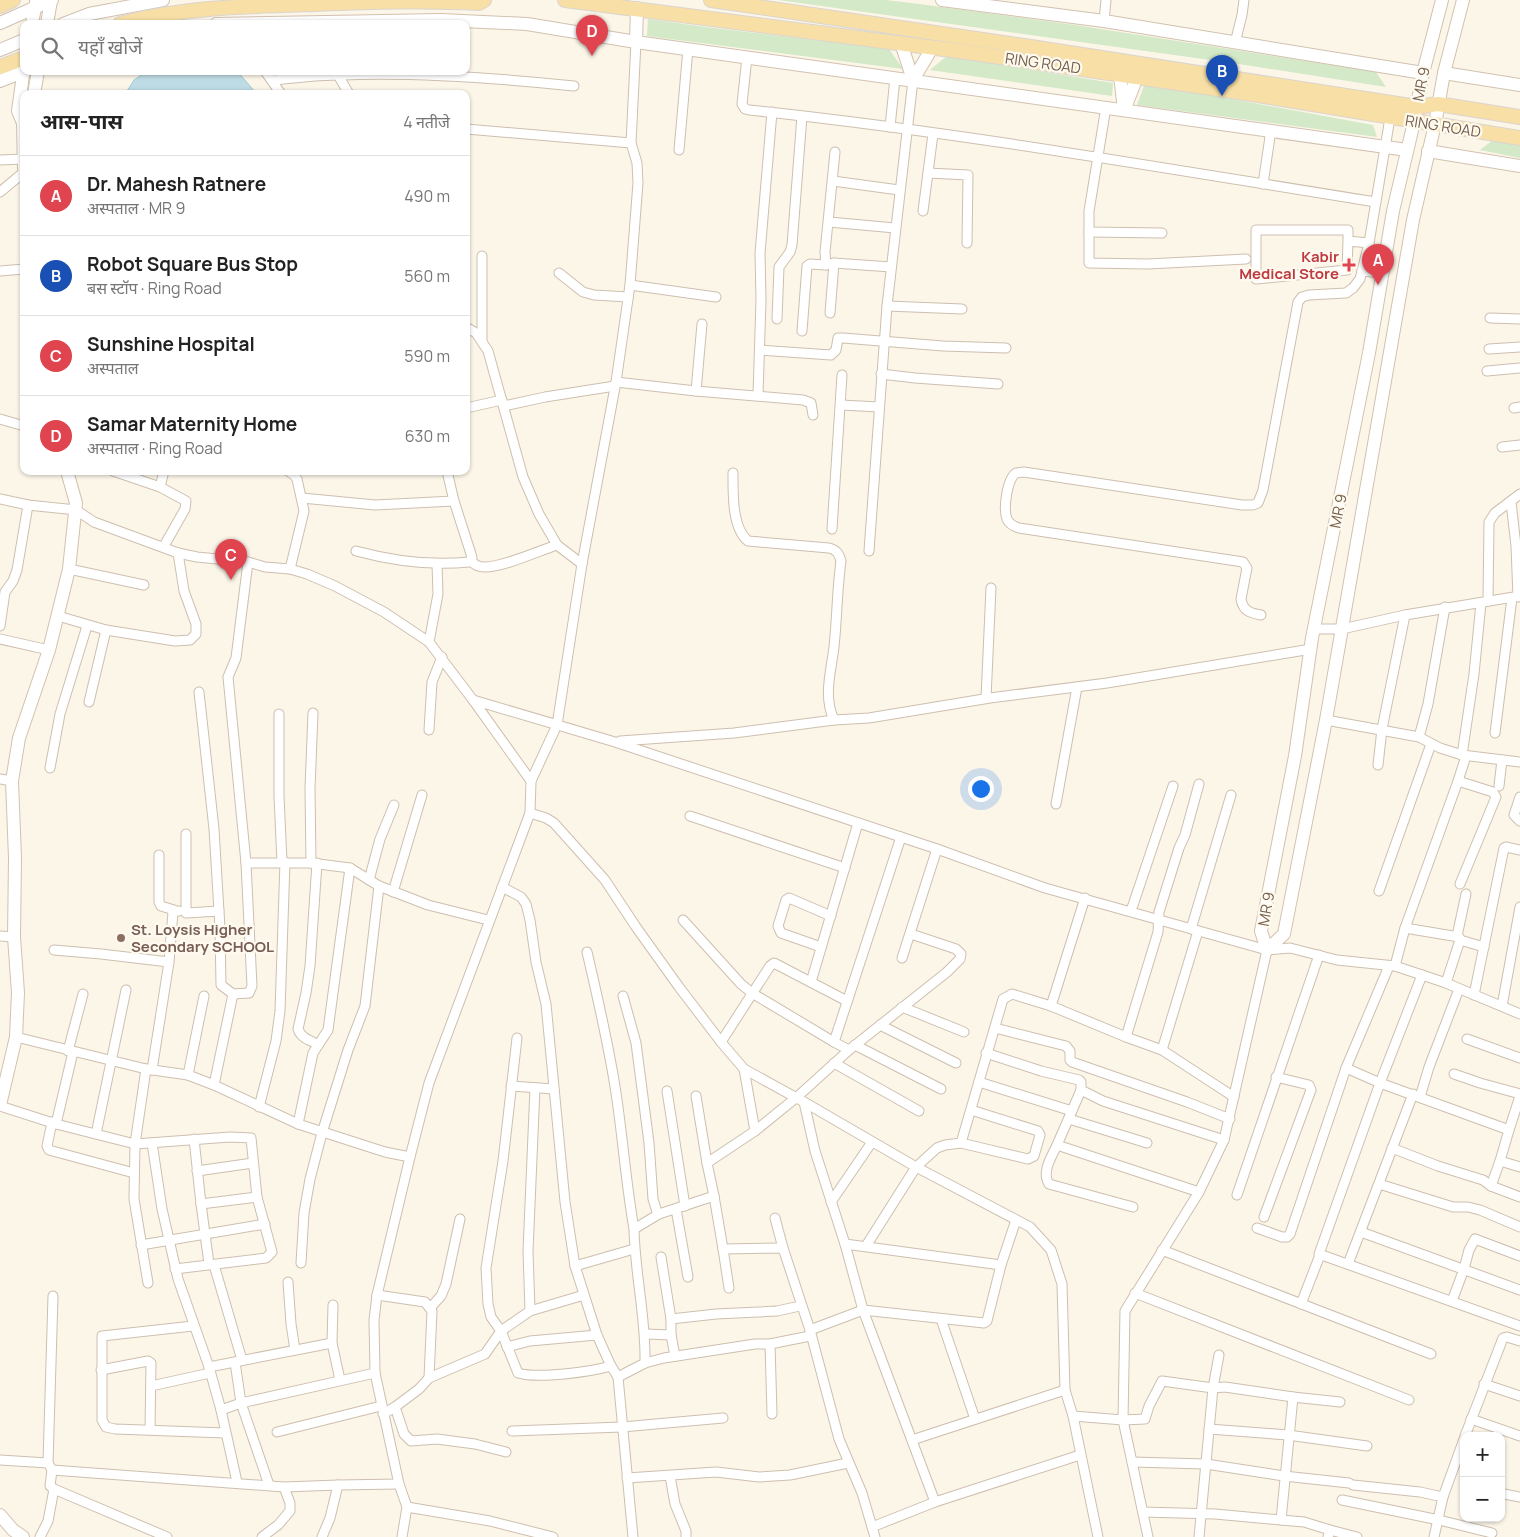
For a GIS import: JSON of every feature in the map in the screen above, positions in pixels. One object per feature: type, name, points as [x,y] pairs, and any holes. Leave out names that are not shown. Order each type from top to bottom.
[{"type":"main road","points":[[0,6],[13,0]]},
{"type":"main road","points":[[134,20],[203,8],[431,0],[479,3],[484,0]]},
{"type":"main road","name":"RING ROAD","points":[[565,0],[901,43],[1137,77],[1520,138]]},
{"type":"main road","name":"RING ROAD","points":[[711,0],[1032,47],[1417,107],[1438,104],[1520,117]]},
{"type":"main road","points":[[0,68],[20,60]]},
{"type":"street","points":[[0,22],[36,4],[51,0],[48,20]]},
{"type":"street","points":[[92,19],[163,0]]},
{"type":"street","points":[[942,0],[1104,22],[1423,73]]},
{"type":"street","points":[[1104,22],[1106,0]]},
{"type":"street","points":[[1235,43],[1244,0]]},
{"type":"street","name":"MR 9","points":[[1442,0],[1423,73],[1414,122],[1393,210],[1369,353],[1314,629],[1295,756],[1261,932],[1267,950],[1284,934],[1326,720],[1413,220],[1435,124],[1444,73],[1463,0]]},
{"type":"street","points":[[33,20],[36,4]]},
{"type":"street","points":[[402,1537],[408,1508],[399,1484],[375,1373],[374,1320],[410,1157],[429,1083],[488,920],[530,813],[531,781],[556,726],[582,564],[616,384],[630,285],[638,183],[637,163],[631,143],[637,8]]},
{"type":"street","points":[[470,23],[528,24],[636,42],[1407,150]]},
{"type":"street","points":[[0,50],[20,42]]},
{"type":"street","points":[[901,43],[913,80]]},
{"type":"street","points":[[869,552],[881,374],[899,190],[913,80],[932,48]]},
{"type":"street","points":[[679,150],[688,49]]},
{"type":"street","points":[[747,57],[742,100],[744,107],[749,110],[890,127],[1376,202]]},
{"type":"street","points":[[0,81],[20,72]]},
{"type":"street","points":[[1444,73],[1520,85]]},
{"type":"street","points":[[21,90],[23,75]]},
{"type":"street","points":[[35,90],[37,75]]},
{"type":"street","points":[[269,75],[279,90]]},
{"type":"street","points":[[273,80],[338,75],[347,90]]},
{"type":"street","points":[[454,75],[574,86]]},
{"type":"street","points":[[1120,75],[1124,110]]},
{"type":"street","points":[[1124,110],[1137,77]]},
{"type":"street","points":[[890,127],[895,78]]},
{"type":"street","points":[[20,97],[18,111],[20,116]]},
{"type":"street","points":[[1106,108],[1089,210],[1089,263],[1148,264],[1246,259]]},
{"type":"street","points":[[758,395],[761,300],[760,253],[772,112]]},
{"type":"street","points":[[777,319],[779,267],[790,252],[792,245],[802,116]]},
{"type":"street","points":[[1261,615],[1249,612],[1244,609],[1242,604],[1241,599],[1247,568],[1243,562],[1019,528],[1007,520],[1005,514],[1010,481],[1016,473],[1024,472],[1242,505],[1258,503],[1263,490],[1298,302],[1302,297],[1309,295],[1346,293],[1360,279],[1369,243],[1390,118]]},
{"type":"street","points":[[470,129],[631,143]]},
{"type":"street","points":[[1263,184],[1271,130]]},
{"type":"street","points":[[924,211],[934,134]]},
{"type":"street","points":[[1428,151],[1520,166]]},
{"type":"street","points":[[830,313],[830,264],[825,252],[835,152]]},
{"type":"street","points":[[0,160],[20,165]]},
{"type":"street","points":[[0,192],[20,169]]},
{"type":"street","points":[[928,172],[968,175],[967,243]]},
{"type":"street","points":[[833,181],[899,190]]},
{"type":"street","points":[[829,222],[895,228]]},
{"type":"street","points":[[1256,230],[1348,230],[1348,242],[1347,270],[1256,279],[1256,230]]},
{"type":"street","points":[[1089,232],[1162,233]]},
{"type":"street","points":[[1348,242],[1369,243]]},
{"type":"street","points":[[482,256],[482,342]]},
{"type":"street","points":[[802,331],[807,266],[810,264],[830,264],[891,267]]},
{"type":"street","points":[[0,271],[20,268]]},
{"type":"street","points":[[1362,271],[1382,273]]},
{"type":"street","points":[[559,272],[583,292],[594,295],[628,297]]},
{"type":"street","points":[[630,285],[716,297]]},
{"type":"street","points":[[887,306],[962,309]]},
{"type":"street","points":[[1490,318],[1520,319]]},
{"type":"street","points":[[696,391],[702,324]]},
{"type":"street","points":[[470,329],[476,333],[488,351],[523,477],[539,514],[557,545],[582,564]]},
{"type":"street","points":[[760,350],[831,355],[835,352],[837,340],[840,338],[1006,348]]},
{"type":"street","points":[[1489,349],[1520,347]]},
{"type":"street","points":[[1487,371],[1520,368]]},
{"type":"street","points":[[881,374],[998,384]]},
{"type":"street","points":[[832,529],[842,405],[842,375]]},
{"type":"street","points":[[470,407],[545,397],[616,384],[758,395],[808,401],[812,405],[813,415]]},
{"type":"street","points":[[842,405],[879,407]]},
{"type":"street","points":[[0,420],[20,425]]},
{"type":"street","points":[[1502,448],[1520,445]]},
{"type":"street","points":[[733,473],[738,525],[741,535],[748,541],[829,548],[835,550],[839,555],[841,561],[834,647],[827,686],[831,713],[834,720]]},
{"type":"street","points":[[67,475],[76,503],[69,569],[49,650],[6,780],[15,858],[14,937],[18,993],[16,1037],[5,1058],[0,1105],[54,1123],[135,1144],[230,1137],[251,1138],[257,1197],[272,1252],[266,1258],[175,1269]]},
{"type":"street","points":[[127,475],[184,498],[186,503],[184,509],[164,546]]},
{"type":"street","points":[[160,487],[163,475]]},
{"type":"street","points":[[290,569],[304,514],[302,498],[294,475]]},
{"type":"street","points":[[448,475],[454,501],[472,554],[471,561]]},
{"type":"street","points":[[1257,1228],[1287,1238],[1290,1234],[1346,1068],[1392,966],[1458,781],[1464,756],[1485,602],[1489,522],[1495,513],[1520,494]]},
{"type":"street","points":[[302,498],[375,505],[454,501]]},
{"type":"street","points":[[0,499],[28,505],[76,510],[94,522],[164,546],[178,553],[197,557],[248,562],[265,567],[290,569],[307,574],[335,586],[384,612],[429,642],[442,657],[531,781]]},
{"type":"street","points":[[1495,733],[1517,597],[1516,546],[1511,502]]},
{"type":"street","points":[[0,626],[5,592],[13,581],[17,570],[28,505]]},
{"type":"street","points":[[471,561],[476,566],[484,567],[514,560],[557,545]]},
{"type":"street","points":[[356,551],[386,558],[437,564],[471,561]]},
{"type":"street","points":[[58,616],[106,630],[175,641],[190,640],[196,634],[196,624],[184,591],[178,553]]},
{"type":"street","points":[[199,692],[214,829],[221,985],[233,994],[249,993],[252,986],[246,863],[228,677],[236,658],[248,562]]},
{"type":"street","points":[[429,642],[437,601],[437,564]]},
{"type":"street","points":[[69,569],[144,585]]},
{"type":"street","points":[[986,698],[991,588]]},
{"type":"street","points":[[1314,629],[1342,629],[1445,607],[1517,597]]},
{"type":"street","points":[[1419,737],[1428,704],[1445,607]]},
{"type":"street","points":[[1378,765],[1382,729],[1405,615]]},
{"type":"street","points":[[50,768],[60,714],[87,626]]},
{"type":"street","points":[[89,702],[106,630]]},
{"type":"street","points":[[0,639],[49,650]]},
{"type":"street","points":[[615,742],[734,733],[834,720],[869,718],[986,698],[1077,687],[1311,649]]},
{"type":"street","points":[[429,730],[432,682],[442,657]]},
{"type":"street","points":[[1056,804],[1077,687]]},
{"type":"street","points":[[473,700],[615,742],[937,849],[1045,888],[1267,950],[1290,948],[1337,960],[1392,966],[1446,983],[1520,1014]]},
{"type":"street","points":[[313,713],[310,788],[314,863],[310,966],[298,1029],[299,1034],[304,1038],[317,1044]]},
{"type":"street","points":[[259,1107],[276,1041],[280,1010],[283,862],[279,796],[279,714]]},
{"type":"street","points":[[1326,720],[1419,737],[1431,744],[1464,756],[1520,762]]},
{"type":"street","points":[[1379,891],[1431,744]]},
{"type":"street","points":[[1499,786],[1502,760]]},
{"type":"street","points":[[1458,781],[1493,792],[1496,797],[1460,884]]},
{"type":"street","points":[[1126,1038],[1158,932],[1159,912],[1178,848],[1185,836],[1199,784]]},
{"type":"street","points":[[1132,911],[1173,786]]},
{"type":"street","points":[[393,892],[422,795]]},
{"type":"street","points":[[1162,1050],[1231,795]]},
{"type":"street","points":[[1520,797],[1514,815],[1520,821]]},
{"type":"street","points":[[369,880],[380,839],[394,805]]},
{"type":"street","points":[[530,813],[546,818],[554,823],[605,880],[636,927],[721,1042],[744,1069],[916,1167],[1030,1227],[1051,1250],[1062,1284],[1064,1390],[1073,1416],[1098,1537]]},
{"type":"street","points":[[690,816],[845,868]]},
{"type":"street","points":[[811,982],[858,823]]},
{"type":"street","points":[[186,834],[186,913]]},
{"type":"street","points":[[834,1042],[901,838]]},
{"type":"street","points":[[1474,995],[1504,848],[1506,846],[1520,850]]},
{"type":"street","points":[[902,958],[937,849]]},
{"type":"street","points":[[158,855],[159,902],[161,906],[186,913],[219,911]]},
{"type":"street","points":[[246,863],[314,863],[350,868],[379,886],[393,892],[428,905],[488,920]]},
{"type":"street","points":[[298,1124],[312,1053],[328,1030],[350,868]]},
{"type":"street","points":[[301,1263],[304,1213],[310,1179],[348,1050],[365,1006],[379,886]]},
{"type":"street","points":[[502,887],[520,897],[526,904],[546,1004],[564,1192],[575,1266],[597,1335],[618,1377],[633,1537]]},
{"type":"street","points":[[1446,983],[1458,938],[1466,894]]},
{"type":"street","points":[[821,947],[781,933],[778,926],[786,900],[790,898],[831,916]]},
{"type":"street","points":[[1050,1006],[1085,898]]},
{"type":"street","points":[[1502,1006],[1520,907]]},
{"type":"street","points":[[148,1283],[134,1199],[135,1144],[169,962],[174,910]]},
{"type":"street","points":[[683,920],[741,984],[752,993],[834,1042],[852,1047],[941,1089]]},
{"type":"street","points":[[1404,928],[1458,938],[1484,947]]},
{"type":"street","points":[[707,1163],[801,1100],[834,1063],[852,1047],[947,972],[960,959],[960,954],[956,949],[910,934]]},
{"type":"street","points":[[0,936],[14,937]]},
{"type":"street","points":[[54,950],[169,962]]},
{"type":"street","points":[[1148,1537],[1123,1420],[1125,1312],[1199,1192],[1224,1140],[1267,950]]},
{"type":"street","points":[[587,952],[602,1017],[626,1160],[627,1188],[634,1229],[634,1249],[646,1334],[645,1363]]},
{"type":"street","points":[[1237,1194],[1318,955]]},
{"type":"street","points":[[721,1042],[771,964],[774,963],[847,1001]]},
{"type":"street","points":[[1301,1304],[1380,1083],[1422,975]]},
{"type":"street","points":[[1348,1264],[1362,1232],[1392,1148],[1417,1095],[1459,989]]},
{"type":"street","points":[[96,1134],[126,990]]},
{"type":"street","points":[[83,994],[54,1123],[47,1146],[49,1150],[134,1173]]},
{"type":"street","points":[[214,1085],[233,994]]},
{"type":"street","points":[[961,1143],[1003,999],[1012,994],[1050,1006],[1126,1038],[1162,1050],[1234,1097]]},
{"type":"street","points":[[188,1075],[204,996]]},
{"type":"street","points":[[623,996],[636,1043],[647,1126],[653,1199],[659,1214]]},
{"type":"street","points":[[902,1007],[964,1032]]},
{"type":"street","points":[[880,1025],[956,1063]]},
{"type":"street","points":[[995,1028],[1066,1046],[1070,1051],[1070,1060],[1072,1062],[1230,1119]]},
{"type":"street","points":[[16,1037],[111,1061],[188,1075],[322,1133],[385,1152],[410,1157]]},
{"type":"street","points":[[517,1038],[503,1161],[486,1268],[488,1304],[491,1317],[501,1331],[518,1372],[526,1375],[594,1371],[611,1366]]},
{"type":"street","points":[[1467,1039],[1520,1058]]},
{"type":"street","points":[[986,1054],[1081,1082],[1081,1090],[1047,1168],[1046,1180],[1049,1184],[1133,1207]]},
{"type":"street","points":[[834,1063],[919,1111]]},
{"type":"street","points":[[1346,1068],[1380,1083],[1509,1130]]},
{"type":"street","points":[[744,1069],[755,1131]]},
{"type":"street","points":[[1454,1074],[1520,1095],[1491,1186]]},
{"type":"street","points":[[1264,1217],[1311,1090],[1309,1086],[1276,1077]]},
{"type":"street","points":[[979,1082],[1147,1143]]},
{"type":"street","points":[[511,1086],[554,1089]]},
{"type":"street","points":[[530,1311],[528,1251],[535,1088]]},
{"type":"street","points":[[667,1090],[685,1206]]},
{"type":"street","points":[[1081,1090],[1103,1101],[1224,1140]]},
{"type":"street","points":[[696,1096],[728,1288]]},
{"type":"street","points":[[801,1100],[863,1310],[935,1502]]},
{"type":"street","points":[[866,1246],[916,1167],[937,1148],[961,1143],[1028,1159],[1034,1156],[1040,1135],[1038,1131],[971,1110]]},
{"type":"street","points":[[194,1140],[205,1235],[238,1361],[241,1403],[269,1485]]},
{"type":"street","points":[[831,1202],[872,1142]]},
{"type":"street","points":[[152,1143],[162,1209],[175,1269],[193,1326],[210,1370],[237,1482]]},
{"type":"street","points":[[1058,1145],[1199,1192]]},
{"type":"street","points":[[1392,1148],[1438,1166],[1483,1180],[1491,1186],[1520,1197]]},
{"type":"street","points":[[1500,1161],[1520,1167]]},
{"type":"street","points":[[197,1171],[253,1163]]},
{"type":"street","points":[[1379,1184],[1453,1208],[1468,1207],[1480,1210],[1520,1226]]},
{"type":"street","points":[[634,1229],[659,1214],[714,1196]]},
{"type":"street","points":[[201,1204],[257,1197]]},
{"type":"street","points":[[676,1209],[688,1277]]},
{"type":"street","points":[[430,1308],[442,1296],[460,1218]]},
{"type":"street","points":[[776,1218],[839,1439],[862,1493],[875,1537]]},
{"type":"street","points":[[618,1377],[645,1363],[675,1356],[770,1344],[810,1333],[863,1310],[982,1323],[987,1320],[1001,1265],[1016,1220]]},
{"type":"street","points":[[141,1244],[265,1224]]},
{"type":"street","points":[[1362,1232],[1520,1290]]},
{"type":"street","points":[[1452,1302],[1469,1250],[1475,1239],[1520,1256]]},
{"type":"street","points":[[845,1244],[1001,1265]]},
{"type":"street","points":[[723,1249],[783,1248]]},
{"type":"street","points":[[575,1266],[634,1249]]},
{"type":"street","points":[[1162,1250],[1431,1354]]},
{"type":"street","points":[[1320,1255],[1520,1326]]},
{"type":"street","points":[[661,1258],[675,1356]]},
{"type":"street","points":[[288,1282],[295,1350]]},
{"type":"street","points":[[1135,1293],[1409,1400]]},
{"type":"street","points":[[378,1295],[425,1302],[432,1311],[429,1378]]},
{"type":"street","points":[[277,1432],[395,1407],[419,1389],[429,1378],[485,1354],[501,1331],[530,1311],[584,1295]]},
{"type":"street","points":[[53,1296],[50,1486],[54,1490],[167,1537]]},
{"type":"street","points":[[334,1305],[332,1343],[340,1380]]},
{"type":"street","points":[[671,1319],[716,1314],[777,1311],[800,1306]]},
{"type":"street","points":[[941,1318],[975,1419]]},
{"type":"street","points":[[193,1326],[104,1334],[102,1336],[102,1420],[106,1427],[226,1433]]},
{"type":"street","points":[[646,1334],[671,1335]]},
{"type":"street","points":[[507,1347],[530,1340],[597,1335]]},
{"type":"street","points":[[1466,1432],[1502,1338],[1506,1337],[1520,1341]]},
{"type":"street","points":[[151,1386],[238,1361],[332,1343]]},
{"type":"street","points":[[770,1344],[772,1414]]},
{"type":"street","points":[[1198,1537],[1213,1388],[1219,1355]]},
{"type":"street","points":[[101,1370],[150,1361],[150,1430]]},
{"type":"street","points":[[221,1410],[241,1403],[375,1373]]},
{"type":"street","points":[[1073,1416],[1123,1420],[1145,1419],[1149,1406],[1162,1381],[1340,1402]]},
{"type":"street","points":[[1484,1384],[1520,1396]]},
{"type":"street","points":[[912,1440],[1064,1390]]},
{"type":"street","points":[[1281,1520],[1292,1396]]},
{"type":"street","points":[[395,1407],[404,1434],[411,1442],[437,1439],[475,1444],[506,1452]]},
{"type":"street","points":[[512,1431],[622,1426],[723,1418]]},
{"type":"street","points":[[1471,1419],[1520,1436]]},
{"type":"street","points":[[1209,1429],[1288,1435],[1367,1446]]},
{"type":"street","points":[[1434,1537],[1444,1497],[1460,1451]]},
{"type":"street","points":[[872,1528],[935,1502],[1080,1455]]},
{"type":"street","points":[[0,1460],[284,1487],[399,1484]]},
{"type":"street","points":[[1132,1462],[1206,1464],[1284,1476],[1420,1492],[1444,1497]]},
{"type":"street","points":[[627,1478],[716,1472],[759,1477],[790,1475],[848,1463]]},
{"type":"street","points":[[670,1476],[675,1504],[686,1537]]},
{"type":"street","points":[[322,1537],[330,1518],[338,1485]]},
{"type":"street","points":[[262,1537],[278,1525],[290,1511],[290,1503],[284,1487]]},
{"type":"street","points":[[40,1537],[48,1521],[54,1490]]},
{"type":"street","points":[[1505,1494],[1520,1498]]},
{"type":"street","points":[[1342,1500],[1492,1533]]},
{"type":"street","points":[[408,1508],[490,1521],[553,1537]]},
{"type":"street","points":[[1143,1512],[1201,1513],[1304,1522],[1329,1533],[1357,1537]]},
{"type":"street","points":[[0,1515],[13,1530],[23,1537]]},
{"type":"street","points":[[513,1537],[516,1528]]},
{"type":"green space","points":[[778,0],[886,0],[1075,25],[1376,72],[1386,87],[1239,64]]},
{"type":"green space","points":[[648,19],[889,49],[903,69],[647,36]]},
{"type":"green space","points":[[947,56],[1113,83],[1112,96],[930,70]]},
{"type":"green space","points":[[1145,83],[1373,125],[1377,137],[1137,105]]},
{"type":"green space","points":[[1493,140],[1520,145],[1520,158],[1480,150]]},
{"type":"water","points":[[141,75],[240,75],[254,90],[128,90],[134,80]]},
{"type":"place","name":"Samar Maternity Home","points":[[592,56]]},
{"type":"place","name":"Robot Square Bus Stop","points":[[1222,96]]},
{"type":"place","name":"Kabir Medical Store","points":[[1349,265]]},
{"type":"place","name":"Dr. Mahesh Ratnere","points":[[1378,285]]},
{"type":"place","name":"Sunshine Hospital","points":[[231,580]]},
{"type":"place","name":"St. Loysis Higher Secondary SCHOOL","points":[[121,938]]}]
